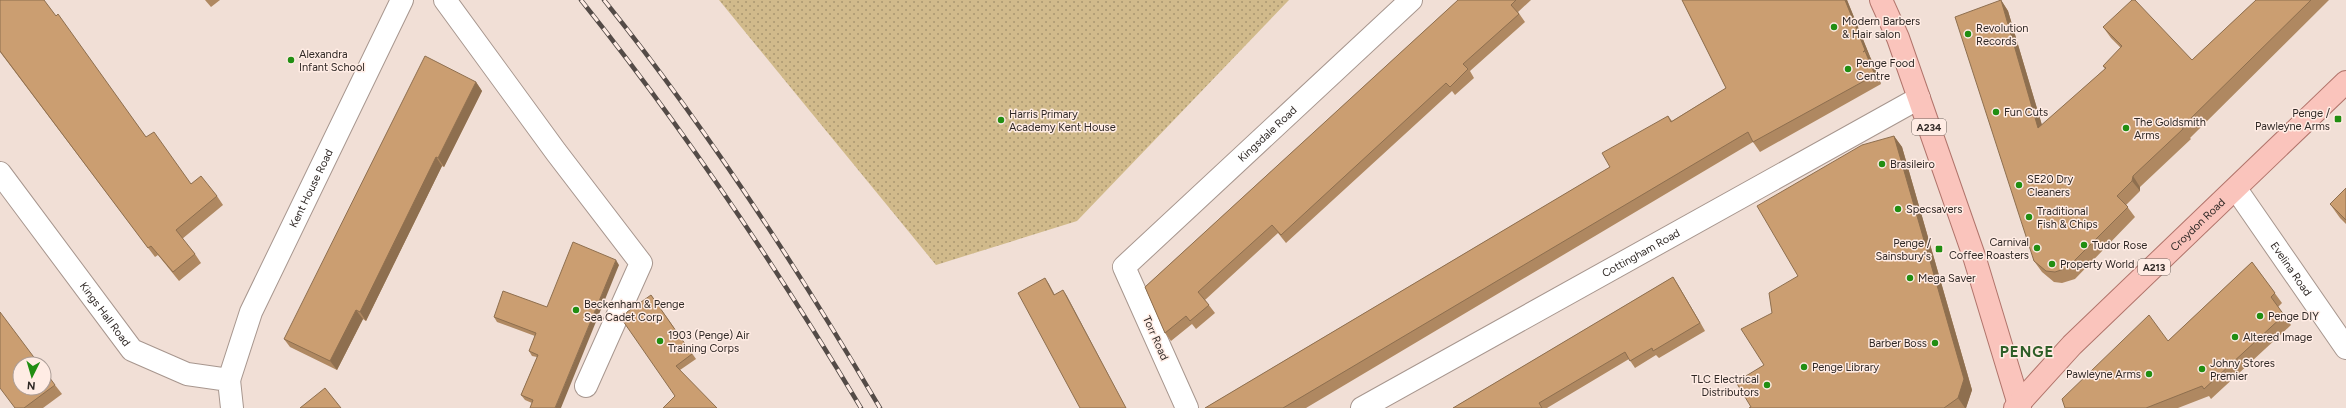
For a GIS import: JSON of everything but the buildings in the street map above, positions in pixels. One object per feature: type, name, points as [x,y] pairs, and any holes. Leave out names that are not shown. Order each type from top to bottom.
[{"type":"main road","name":"A234","points":[[1881,0],[1898,38],[1974,256],[2018,406]]},
{"type":"main road","name":"Croydon Road","points":[[2018,406],[2072,345],[2346,82]]},
{"type":"street","name":"Kent House Road","points":[[229,380],[251,312],[402,0]]},
{"type":"street","points":[[445,0],[641,262],[586,386]]},
{"type":"street","name":"Kingsdale Road","points":[[1124,267],[1411,0]]},
{"type":"street","name":"Cottingham Road","points":[[1362,408],[1919,98]]},
{"type":"street","name":"Kings Hall Road","points":[[0,173],[132,350],[187,374],[229,380]]},
{"type":"street","name":"Evelina Road","points":[[2236,189],[2346,348]]},
{"type":"street","name":"Torr Road","points":[[1124,267],[1188,408]]},
{"type":"street","points":[[229,380],[232,408]]},
{"type":"shaded area","name":"Harris Primary Academy Kent House","points":[[719,0],[1289,0],[1077,221],[936,265]]},
{"type":"railway","points":[[581,0],[656,98],[728,199],[796,302],[861,408]]},
{"type":"railway","points":[[604,0],[679,98],[750,199],[849,355],[880,408]]},
{"type":"place","name":"Modern Barbers & Hair salon","points":[[1834,27]]},
{"type":"place","name":"Revolution Records","points":[[1968,34]]},
{"type":"place","name":"Alexandra Infant School","points":[[291,60]]},
{"type":"place","name":"Penge Food Centre","points":[[1848,69]]},
{"type":"place","name":"Fun Cuts","points":[[1996,112]]},
{"type":"place","name":"Penge / Pawleyne Arms","points":[[2338,119]]},
{"type":"place","name":"Harris Primary Academy Kent House","points":[[1001,120]]},
{"type":"place","name":"The Goldsmith Arms","points":[[2126,128]]},
{"type":"place","name":"Brasileiro","points":[[1882,164]]},
{"type":"place","name":"SE20 Dry Cleaners","points":[[2019,185]]},
{"type":"place","name":"Specsavers","points":[[1898,209]]},
{"type":"place","name":"Traditional Fish & Chips","points":[[2029,217]]},
{"type":"place","name":"Tudor Rose","points":[[2084,245]]},
{"type":"place","name":"Carnival Coffee Roasters","points":[[2037,248]]},
{"type":"place","name":"Penge / Sainsbury's","points":[[1939,249]]},
{"type":"place","name":"Property World","points":[[2052,264]]},
{"type":"place","name":"Mega Saver","points":[[1910,278]]},
{"type":"place","name":"Beckenham & Penge Sea Cadet Corp","points":[[576,310]]},
{"type":"place","name":"Penge DIY","points":[[2260,316]]},
{"type":"place","name":"Altered Image","points":[[2235,337]]},
{"type":"place","name":"1903 (Penge) Air Training Corps","points":[[660,341]]},
{"type":"place","name":"Barber Boss","points":[[1935,343]]},
{"type":"place","name":"Penge Library","points":[[1804,367]]},
{"type":"place","name":"Johny Stores Premier","points":[[2202,369]]},
{"type":"place","name":"Pawleyne Arms","points":[[2149,374]]},
{"type":"place","name":"TLC Electrical Distributors","points":[[1767,385]]},
{"type":"district","name":"PENGE","points":[[2027,352]]}]
